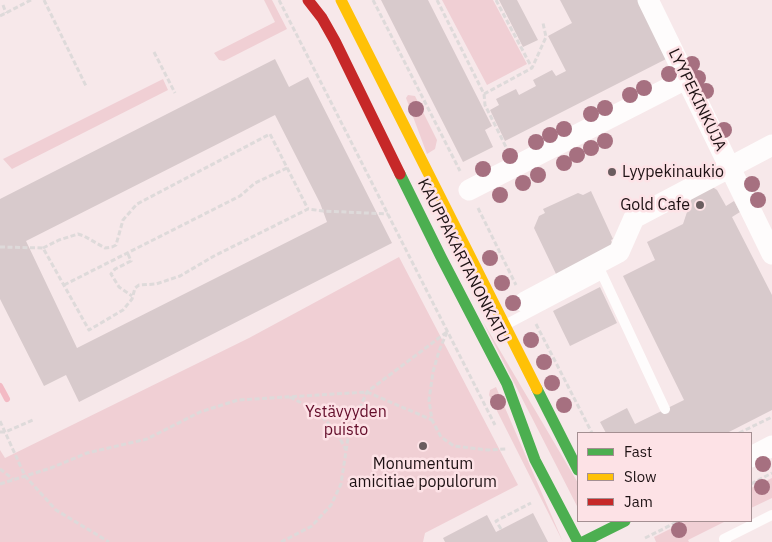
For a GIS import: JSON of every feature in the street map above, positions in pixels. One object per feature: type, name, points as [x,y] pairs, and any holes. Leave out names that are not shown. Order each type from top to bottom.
[{"type":"main road","name":"KAUPPAKARTANONKATU","points":[[308,0],[322,18],[335,41],[441,257],[507,384],[535,460],[578,542]]},
{"type":"main road","name":"KAUPPAKARTANONKATU","points":[[341,0],[577,468]]},
{"type":"main road","points":[[583,542],[606,525],[620,522]]},
{"type":"main road","points":[[606,525],[615,542]]},
{"type":"street","name":"LYYPEKINKUJA","points":[[648,0],[772,254]]},
{"type":"street","points":[[469,190],[686,79]]},
{"type":"street","points":[[527,307],[619,252],[634,218],[763,149]]},
{"type":"street","points":[[752,456],[772,446]]},
{"type":"lane","points":[[504,325],[527,307],[602,274],[665,409]]},
{"type":"lane","points":[[726,542],[724,539],[772,515]]},
{"type":"path","points":[[0,16],[31,0]]},
{"type":"path","points":[[44,0],[86,86]]},
{"type":"path","points":[[280,0],[498,432]]},
{"type":"path","points":[[373,0],[591,432]]},
{"type":"path","points":[[437,0],[484,94],[485,105],[515,167]]},
{"type":"path","points":[[496,0],[532,68]]},
{"type":"path","points":[[2,5],[6,13]]},
{"type":"path","points":[[484,94],[532,68],[546,37],[543,23]]},
{"type":"path","points":[[154,52],[175,93]]},
{"type":"path","points":[[0,247],[44,248],[58,240],[78,234],[105,248],[112,248],[116,245],[123,220],[137,204],[270,134],[308,209]]},
{"type":"path","points":[[64,285],[240,196],[255,183],[287,168]]},
{"type":"path","points":[[44,248],[89,330],[123,310],[132,299],[135,288],[139,285],[156,284],[180,276],[214,256],[308,209],[388,214]]},
{"type":"path","points":[[128,254],[131,261],[115,269],[112,274],[118,287],[132,296]]},
{"type":"path","points":[[280,542],[312,526],[331,506],[341,484],[349,430],[367,392],[447,332]]},
{"type":"path","points":[[447,332],[433,372],[429,400],[432,420],[441,437],[454,446],[488,450],[507,449],[503,440]]},
{"type":"path","points":[[0,484],[87,453],[146,439],[200,412],[238,400],[367,392],[432,420]]},
{"type":"path","points":[[290,397],[314,410],[336,431],[346,451]]},
{"type":"path","points":[[741,432],[772,417]]},
{"type":"path","points":[[0,432],[6,432],[33,420]]},
{"type":"path","points":[[0,421],[25,476],[56,510],[109,542]]},
{"type":"path","points":[[0,469],[14,479]]},
{"type":"path","points":[[752,483],[772,473]]},
{"type":"path","points":[[501,530],[496,521],[534,501]]},
{"type":"path","points":[[648,542],[645,538],[676,522]]},
{"type":"green space","points":[[264,0],[272,0],[287,29],[224,61],[219,60],[214,53],[275,22]]},
{"type":"green space","points":[[442,0],[493,0],[527,64],[487,85]]},
{"type":"green space","points":[[163,79],[168,90],[12,169],[3,159]]},
{"type":"green space","points":[[408,95],[415,96],[437,140],[435,149],[427,154],[406,98]]},
{"type":"green space","name":"Ystävyyden puisto","points":[[399,257],[518,485],[425,533],[423,542],[0,542],[0,450],[5,458],[249,338]]},
{"type":"green space","points":[[482,320],[577,481],[577,506]]},
{"type":"green space","points":[[496,387],[563,542],[489,395],[490,390]]},
{"type":"green space","points":[[772,478],[772,498],[752,508],[752,488]]},
{"type":"green space","points":[[684,522],[724,522],[688,540],[689,542],[656,542],[654,537]]},
{"type":"building","points":[[381,0],[428,0],[492,126],[485,130],[493,147],[463,162]]},
{"type":"building","points":[[499,0],[517,0],[538,40],[523,47]]},
{"type":"building","points":[[560,0],[643,0],[672,56],[505,141],[490,110],[499,105],[496,99],[516,89],[519,95],[536,86],[533,80],[552,70],[556,76],[566,71],[548,36],[572,23]]},
{"type":"building","points":[[275,59],[289,87],[308,77],[392,243],[79,402],[66,375],[44,386],[0,299],[0,199]],"holes":[[[275,115],[320,203],[327,222],[77,348],[26,241]]]},
{"type":"building","points":[[711,186],[717,190],[726,206],[734,201],[740,212],[732,217],[772,295],[772,410],[729,432],[605,432],[600,422],[627,408],[635,424],[684,400],[623,276],[655,260],[647,242],[683,224],[692,197]]},
{"type":"building","points":[[591,191],[613,239],[611,240],[612,243],[609,251],[557,276],[534,228],[539,216],[545,213],[543,209],[578,193],[583,195]]},
{"type":"building","points":[[600,287],[617,323],[570,346],[553,311]]},
{"type":"building","points":[[533,513],[548,542],[445,542],[443,538],[487,515],[496,532]]},
{"type":"waterway","points":[[0,386],[7,399]]},
{"type":"traffic: fast","points":[[400,174],[507,384],[535,460],[578,542]]},
{"type":"traffic: fast","points":[[537,389],[577,468]]},
{"type":"traffic: fast","points":[[583,542],[623,522]]},
{"type":"traffic: slow","points":[[341,0],[537,389]]},
{"type":"traffic: jam","points":[[308,0],[322,18],[335,41],[400,174]]},
{"type":"place","name":"Lyypekinaukio","points":[[612,172]]},
{"type":"place","name":"Gold Cafe","points":[[700,205]]},
{"type":"place","name":"Monumentum amicitiae populorum","points":[[423,446]]}]
